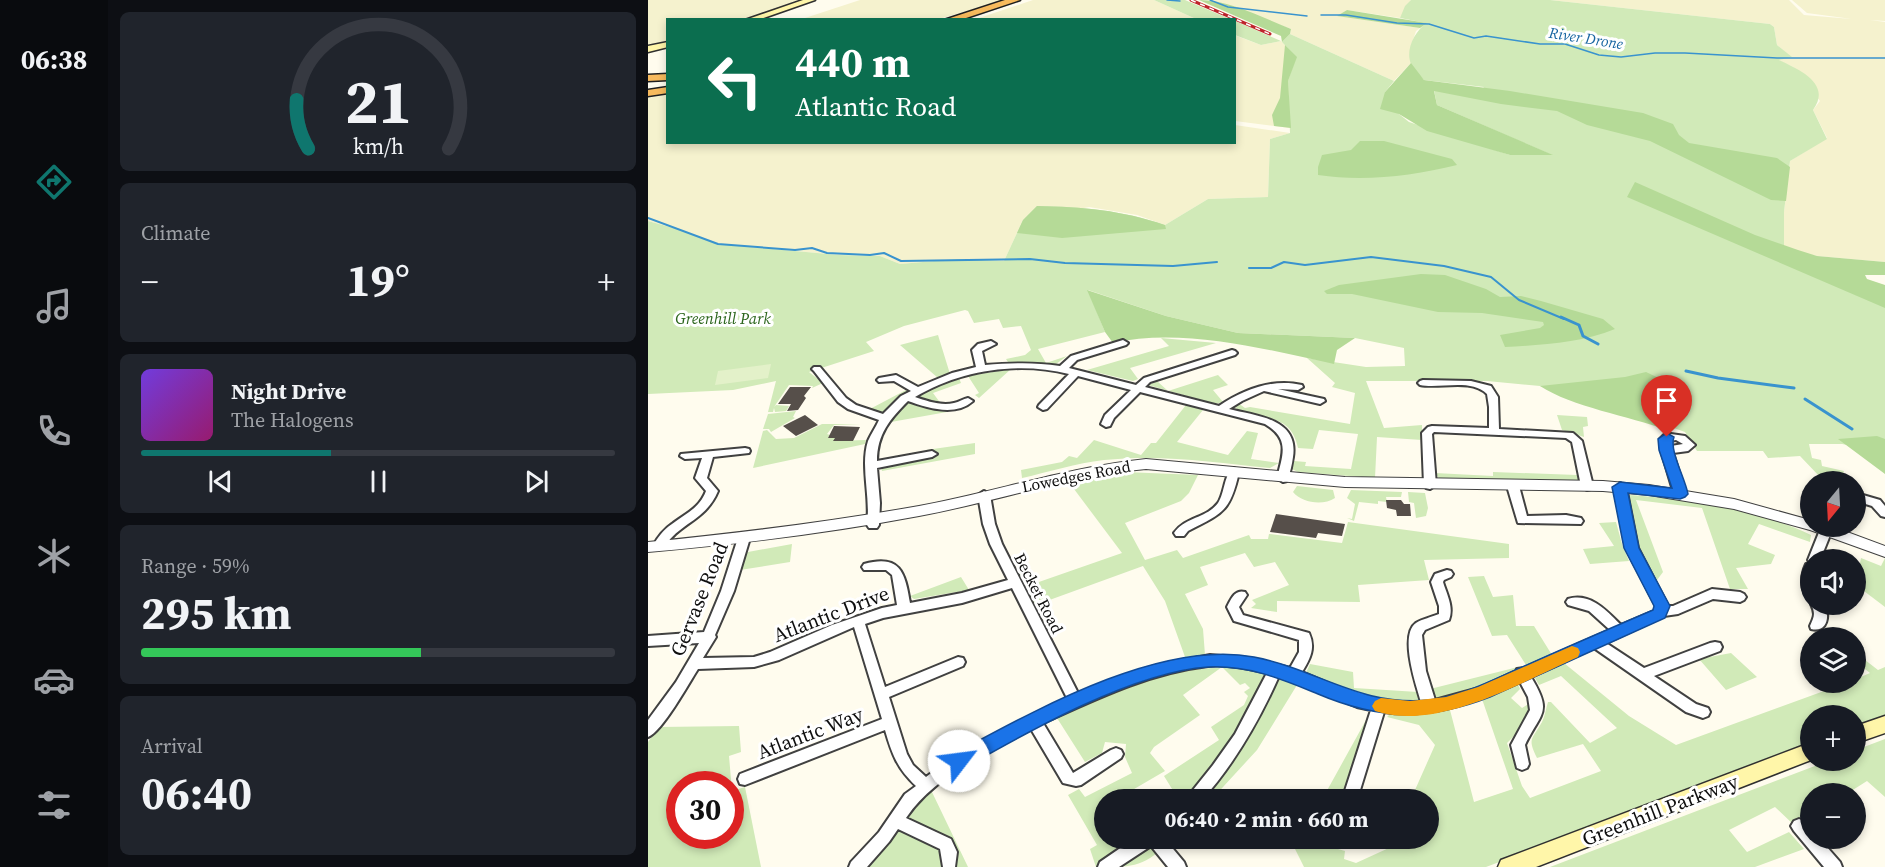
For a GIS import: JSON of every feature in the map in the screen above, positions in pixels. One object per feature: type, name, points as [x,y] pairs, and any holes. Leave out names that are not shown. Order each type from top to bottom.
[{"type":"highway","points":[[955,18],[1015,0]]},
{"type":"highway","points":[[969,18],[1026,0]]},
{"type":"highway","points":[[648,78],[666,77]]},
{"type":"highway","points":[[648,93],[666,90]]},
{"type":"main road","points":[[755,18],[811,0]]},
{"type":"main road","points":[[648,50],[664,45]]},
{"type":"main road","points":[[1866,731],[1885,724]]},
{"type":"main road","name":"Greenhill Parkway","points":[[1509,867],[1800,756]]},
{"type":"street","points":[[1062,369],[1074,358],[1123,343]]},
{"type":"street","points":[[981,369],[977,350],[981,346],[991,344]]},
{"type":"street","points":[[1106,424],[1109,417],[1138,388],[1152,378],[1232,353]]},
{"type":"street","points":[[874,521],[872,451],[874,438],[886,419],[918,391],[948,377],[981,369],[1018,365],[1076,372],[1269,422],[1284,433],[1289,446],[1283,478]]},
{"type":"street","points":[[817,369],[842,400],[852,407],[886,419]]},
{"type":"street","points":[[1043,407],[1076,372]]},
{"type":"street","points":[[882,380],[896,378],[918,391]]},
{"type":"street","points":[[1423,382],[1479,384],[1488,388],[1493,397],[1494,431]]},
{"type":"street","points":[[1221,409],[1263,389],[1281,384],[1298,387]]},
{"type":"street","points":[[1263,389],[1320,400]]},
{"type":"street","points":[[908,398],[950,408],[968,401]]},
{"type":"street","points":[[1430,485],[1428,430],[1563,434],[1577,441],[1587,486]]},
{"type":"street","points":[[1666,450],[1678,478],[1680,494]]},
{"type":"street","points":[[685,456],[745,451]]},
{"type":"street","points":[[652,550],[671,529],[706,504],[712,491],[700,478],[710,454]]},
{"type":"street","points":[[872,465],[932,454]]},
{"type":"street","name":"Lowedges Road","points":[[652,550],[743,543],[909,516],[920,511],[984,495],[1134,464],[1165,464],[1283,478],[1430,485],[1620,487],[1680,494],[1734,504],[1800,522]]},
{"type":"street","points":[[1180,533],[1184,528],[1221,510],[1229,494],[1234,472]]},
{"type":"street","points":[[1513,486],[1517,520],[1566,519],[1577,521]]},
{"type":"street","points":[[1620,487],[1632,548],[1662,610]]},
{"type":"street","name":"Becket Road","points":[[984,495],[993,534],[1014,583],[1076,701]]},
{"type":"street","points":[[1866,500],[1876,503],[1885,513]]},
{"type":"street","name":"Lowedges Road","points":[[1844,537],[1885,552]]},
{"type":"street","name":"Gervase Road","points":[[648,731],[696,664],[710,637],[743,543]]},
{"type":"street","points":[[868,567],[885,563],[894,568],[898,573],[904,607]]},
{"type":"street","points":[[1430,707],[1419,671],[1415,634],[1420,627],[1445,617],[1445,606],[1437,582],[1439,576],[1447,574]]},
{"type":"street","name":"Atlantic Drive","points":[[696,664],[754,662],[858,621],[904,607],[962,598],[1014,583]]},
{"type":"street","points":[[857,867],[910,799],[925,785],[970,754],[1076,701],[1145,674],[1192,662],[1232,661],[1293,674],[1346,697],[1379,706],[1430,707],[1463,699],[1619,632],[1662,610],[1674,611],[1712,594],[1740,597]]},
{"type":"street","points":[[1240,595],[1233,607],[1238,618],[1304,637],[1306,649],[1303,659],[1293,674]]},
{"type":"street","points":[[1572,602],[1588,603],[1594,606],[1619,632]]},
{"type":"street","points":[[1816,626],[1821,621],[1821,615]]},
{"type":"street","name":"Atlantic Way","points":[[858,621],[900,756],[908,769],[925,785]]},
{"type":"street","points":[[648,641],[710,637]]},
{"type":"street","points":[[1595,642],[1691,708],[1703,712]]},
{"type":"street","points":[[1641,675],[1715,647]]},
{"type":"street","name":"Atlantic Way","points":[[880,695],[958,662]]},
{"type":"street","points":[[1202,789],[1229,758],[1259,706],[1276,669]]},
{"type":"street","points":[[1522,673],[1538,700],[1538,708],[1518,745],[1522,764]]},
{"type":"street","points":[[1353,789],[1379,706]]},
{"type":"street","points":[[1034,721],[1068,778],[1072,780],[1076,780],[1116,754]]},
{"type":"street","name":"Atlantic Way","points":[[746,779],[888,723]]},
{"type":"street","points":[[895,820],[946,844],[949,863]]},
{"type":"street","points":[[1799,826],[1834,867]]},
{"type":"street","points":[[1106,867],[1133,849]]},
{"type":"street","points":[[1163,849],[1178,867]]},
{"type":"shaded area","points":[[648,0],[806,0],[747,18],[666,18],[666,42],[648,48]]},
{"type":"shaded area","points":[[860,0],[1005,0],[942,18],[805,18]]},
{"type":"shaded area","points":[[1033,0],[1154,0],[1194,18],[979,18]]},
{"type":"shaded area","points":[[1212,0],[1411,0],[1400,18],[1347,10],[1338,16],[1420,28],[1416,31],[1411,46],[1411,63],[1394,81],[1290,34],[1291,29]]},
{"type":"shaded area","points":[[1550,0],[1789,0],[1804,15],[1852,19],[1807,13],[1792,0],[1885,0],[1885,21],[1870,20],[1885,22],[1885,262],[1817,256],[1783,250],[1784,212],[1790,161],[1827,138],[1813,110],[1820,101],[1793,67],[1778,60],[1791,57],[1777,45],[1774,27],[1770,24]]},
{"type":"shaded area","points":[[1236,36],[1261,45],[1281,41],[1297,57],[1291,128],[1236,121]]},
{"type":"shaded area","points":[[666,94],[666,144],[1236,144],[1236,125],[1290,133],[1270,139],[1268,197],[1208,199],[1165,225],[1137,215],[1089,207],[1023,220],[1004,261],[957,259],[900,264],[880,256],[839,255],[719,244],[648,221],[648,98]]},
{"type":"green space","points":[[1154,0],[1185,0],[1228,18],[1194,18]]},
{"type":"green space","points":[[1199,0],[1223,3],[1246,10],[1291,29],[1290,34],[1282,42],[1281,36]]},
{"type":"green space","name":"Greenhill Park","points":[[1411,0],[1550,0],[1770,24],[1774,27],[1777,45],[1792,57],[1779,60],[1804,73],[1816,85],[1819,93],[1813,110],[1827,139],[1790,161],[1784,212],[1784,250],[1885,296],[1885,452],[1842,444],[1809,444],[1812,458],[1821,460],[1822,466],[1844,471],[1814,471],[1800,456],[1768,458],[1763,451],[1697,451],[1685,432],[1540,386],[1487,381],[1366,381],[1384,428],[1422,425],[1422,440],[1377,437],[1375,478],[1298,472],[1292,469],[1294,461],[1306,462],[1305,466],[1351,469],[1358,434],[1319,430],[1313,449],[1298,448],[1294,435],[1288,427],[1271,419],[1251,415],[1233,406],[1238,403],[1245,408],[1350,424],[1355,393],[1332,387],[1335,383],[1307,358],[1366,367],[1405,366],[1404,348],[1355,338],[1238,333],[1166,316],[1088,290],[1105,332],[1038,349],[1046,363],[1067,356],[1056,364],[1008,362],[1006,359],[1025,355],[1031,350],[1021,326],[1003,328],[999,319],[974,323],[968,311],[965,310],[904,326],[866,342],[874,351],[809,372],[823,383],[812,388],[813,386],[789,385],[774,407],[776,405],[789,406],[786,411],[775,412],[774,408],[773,412],[768,412],[776,381],[733,390],[648,394],[648,221],[719,244],[839,255],[880,256],[900,264],[957,259],[1004,261],[1023,220],[1037,206],[1102,210],[1165,225],[1208,199],[1268,197],[1270,139],[1290,133],[1288,81],[1296,57],[1282,42],[1290,34],[1394,81],[1385,92],[1399,114],[1409,122],[1510,155],[1552,155],[1437,105],[1434,90],[1476,98],[1484,87],[1424,80],[1411,64],[1409,53],[1415,36],[1426,23],[1400,18],[1405,6]]},
{"type":"green space","points":[[1347,10],[1427,23],[1420,28],[1337,16]]},
{"type":"green space","points":[[1236,21],[1281,41],[1261,45],[1236,35]]},
{"type":"green space","points":[[1285,45],[1297,57],[1288,81],[1291,128],[1274,126],[1272,115],[1280,98]]},
{"type":"green space","points":[[1411,63],[1424,80],[1510,91],[1643,113],[1673,124],[1679,135],[1689,143],[1777,158],[1790,167],[1786,201],[1771,200],[1650,141],[1587,125],[1557,111],[1501,104],[1434,91],[1437,105],[1553,155],[1510,155],[1427,131],[1399,114],[1380,109],[1385,92]]},
{"type":"green space","points":[[1360,141],[1384,141],[1452,159],[1457,165],[1388,177],[1353,178],[1318,175],[1322,155],[1351,150]]},
{"type":"green space","points":[[1635,182],[1755,235],[1798,250],[1817,256],[1885,262],[1885,275],[1865,275],[1867,279],[1885,285],[1885,308],[1627,197]]},
{"type":"green space","points":[[1037,206],[1086,208],[1117,213],[1165,225],[1166,229],[1062,238],[1017,233],[1023,220]]},
{"type":"green space","points":[[1421,274],[1445,275],[1486,289],[1500,297],[1521,296],[1541,301],[1603,319],[1615,329],[1575,340],[1505,347],[1500,335],[1540,328],[1544,325],[1543,322],[1482,313],[1438,312],[1352,294],[1327,294],[1324,291],[1339,285]]},
{"type":"green space","points":[[1087,290],[1166,316],[1238,333],[1355,338],[1337,350],[1334,364],[1252,347],[1195,339],[1167,337],[1113,343],[1105,332]]},
{"type":"green space","points":[[938,335],[950,374],[938,378],[900,345]]},
{"type":"green space","points":[[1161,338],[1216,343],[1130,368],[1138,379],[1133,381],[1087,370],[1169,346]]},
{"type":"green space","points":[[771,364],[768,378],[715,385],[718,371]]},
{"type":"green space","points":[[1011,369],[979,398],[975,395],[979,393],[968,376]]},
{"type":"green space","points":[[1646,372],[1665,381],[1668,394],[1652,397],[1661,415],[1676,426],[1667,430],[1568,400],[1540,386],[1625,377]]},
{"type":"green space","points":[[1218,375],[1228,385],[1213,390],[1223,402],[1215,404],[1169,391]]},
{"type":"green space","points":[[959,378],[961,383],[933,393],[947,412],[891,422],[893,417],[868,410],[906,390],[920,394]]},
{"type":"green space","points":[[1157,381],[1167,391],[1148,385]]},
{"type":"green space","points":[[1186,405],[1203,410],[1177,442],[1228,455],[1247,431],[1258,433],[1251,459],[1279,463],[1270,468],[1187,460],[1125,458],[1083,463],[1022,478],[1021,470],[1062,462],[1069,456],[1077,458],[1094,440],[1141,455],[1151,443],[1156,443]]},
{"type":"green space","points":[[796,411],[793,417],[795,418],[771,432],[769,429],[763,429],[768,414]]},
{"type":"green space","points":[[1557,415],[1587,417],[1588,426],[1583,427],[1584,437],[1562,430]]},
{"type":"green space","points":[[822,424],[861,424],[834,425],[827,434],[830,435],[828,438],[835,438],[834,441],[866,440],[865,444],[753,468],[763,431],[767,430],[776,439],[794,438]]},
{"type":"green space","points":[[1877,436],[1885,439],[1885,474],[1838,439]]},
{"type":"green space","points":[[975,443],[975,454],[882,471],[881,467],[926,457],[926,450]]},
{"type":"green space","points":[[1125,472],[1198,475],[1189,493],[1181,501],[1125,523],[1145,560],[1177,550],[1183,558],[1249,535],[1251,539],[1268,539],[1269,534],[1342,543],[1348,522],[1509,544],[1509,558],[1424,560],[1429,580],[1358,585],[1360,602],[1277,601],[1277,612],[1251,608],[1256,604],[1252,600],[1289,585],[1275,562],[1254,567],[1245,553],[1200,567],[1208,585],[1185,594],[1203,629],[1205,655],[1185,657],[1165,601],[1143,566],[1033,606],[1015,572],[1028,567],[1036,583],[1122,553],[1068,481]]},
{"type":"green space","points":[[1493,472],[1577,475],[1579,480],[1442,482],[1435,473],[1493,476]]},
{"type":"green space","points":[[1297,486],[1333,490],[1335,498],[1319,503],[1307,501],[1293,492]]},
{"type":"green space","points":[[1351,490],[1402,492],[1401,497],[1386,497],[1387,502],[1378,501],[1378,504],[1359,502],[1354,521],[1347,518],[1352,519],[1355,504],[1347,498]]},
{"type":"green space","points":[[1408,492],[1425,493],[1428,508],[1426,516],[1416,518],[1414,503],[1409,502]]},
{"type":"green space","points":[[1629,495],[1722,507],[1792,527],[1800,530],[1800,537],[1811,537],[1810,542],[1759,524],[1748,544],[1775,555],[1771,564],[1736,568],[1748,589],[1730,589],[1702,508],[1636,500],[1663,572],[1654,584],[1637,549],[1627,499]]},
{"type":"green space","points":[[1616,522],[1629,561],[1590,564],[1583,549],[1614,546],[1599,523]]},
{"type":"green space","points":[[792,544],[790,562],[740,570],[744,556],[748,552]]},
{"type":"green space","points":[[1885,558],[1885,607],[1866,593],[1866,560],[1881,566]]},
{"type":"green space","points":[[1484,576],[1493,597],[1513,595],[1516,626],[1534,626],[1552,655],[1526,665],[1507,635],[1492,636],[1468,577]]},
{"type":"green space","points":[[961,577],[969,590],[914,599],[910,596]]},
{"type":"green space","points":[[1731,653],[1757,677],[1726,690],[1699,659]]},
{"type":"green space","points":[[1866,661],[1878,670],[1885,667],[1885,716],[1866,723],[1866,705],[1800,705],[1800,749],[1486,867],[1304,867],[1295,849],[1338,849],[1345,851],[1344,859],[1356,863],[1387,849],[1439,849],[1439,789],[1415,789],[1435,745],[1419,725],[1387,717],[1389,715],[1450,710],[1474,802],[1513,789],[1482,699],[1517,682],[1520,689],[1511,698],[1522,708],[1530,703],[1532,709],[1518,732],[1507,743],[1522,786],[1530,798],[1601,771],[1583,744],[1537,758],[1532,739],[1543,720],[1548,702],[1551,702],[1590,743],[1617,728],[1561,676],[1539,685],[1535,678],[1564,663],[1629,716],[1676,745],[1819,693],[1866,693],[1866,675],[1870,673],[1866,670]]},
{"type":"green space","points":[[1310,664],[1353,672],[1354,688],[1418,692],[1518,667],[1486,685],[1451,697],[1396,703],[1359,696],[1305,675]]},
{"type":"green space","points":[[1220,668],[1183,695],[1200,715],[1154,747],[1150,753],[1165,771],[1134,789],[1101,789],[1132,773],[1125,757],[1126,744],[1105,742],[1102,753],[1085,762],[1057,718],[1115,692],[1144,682],[1174,673]]},
{"type":"green space","points":[[1223,668],[1266,673],[1297,685],[1257,750],[1221,789],[1172,789],[1164,776],[1219,740],[1211,727],[1244,705],[1248,696],[1244,692],[1250,688],[1245,683],[1240,685]]},
{"type":"green space","points":[[1366,720],[1362,746],[1347,789],[1328,789]]},
{"type":"green space","points":[[739,726],[741,752],[729,756],[730,771],[666,771],[666,849],[744,849],[745,787],[761,867],[648,867],[648,742],[659,727]]},
{"type":"green space","points":[[1885,739],[1885,797],[1867,781],[1864,783],[1800,783],[1800,823],[1795,826],[1775,807],[1729,830],[1747,852],[1789,832],[1800,844],[1800,849],[1804,849],[1755,867],[1550,867],[1802,771],[1866,771],[1866,746]]},
{"type":"green space","points":[[1079,789],[1085,797],[1094,792],[1094,840],[1068,795]]},
{"type":"green space","points":[[931,790],[968,867],[868,867],[915,809]]},
{"type":"green space","points":[[1094,847],[1094,849],[1161,849],[1139,864],[1096,867],[1090,849]]},
{"type":"building","points":[[790,387],[811,387],[798,410],[787,411],[791,404],[778,404]]},
{"type":"building","points":[[805,415],[818,425],[796,436],[783,426]]},
{"type":"building","points":[[834,426],[860,427],[853,441],[833,441],[835,438],[828,438]]},
{"type":"building","points":[[1386,500],[1401,500],[1404,504],[1410,504],[1411,516],[1397,516],[1396,510],[1387,508]]},
{"type":"building","points":[[1276,514],[1345,524],[1342,536],[1318,533],[1316,538],[1270,532]]},
{"type":"waterway","name":"River Drone","points":[[1167,0],[1180,1]]},
{"type":"waterway","name":"River Drone","points":[[1210,0],[1228,7],[1307,16]]},
{"type":"waterway","name":"River Drone","points":[[1321,15],[1346,15],[1397,23],[1429,24],[1474,38],[1486,36],[1540,44],[1565,44],[1599,55],[1621,57],[1655,53],[1685,53],[1777,58],[1885,58]]},
{"type":"waterway","points":[[648,218],[718,244],[795,250],[812,248],[827,253],[870,255],[884,253],[901,261],[1030,259],[1065,263],[1173,266],[1217,262]]},
{"type":"waterway","points":[[1249,268],[1271,268],[1284,262],[1305,265],[1371,257],[1444,266],[1491,277],[1519,300],[1564,319]]},
{"type":"waterway","points":[[1561,317],[1579,325],[1583,336],[1598,344]]},
{"type":"waterway","points":[[1686,371],[1718,378],[1794,388]]},
{"type":"waterway","points":[[1805,399],[1852,429]]},
{"type":"railway","points":[[1191,0],[1233,18]]},
{"type":"railway","points":[[1236,19],[1270,34]]},
{"type":"slow traffic","points":[[1381,706],[1410,708],[1446,704],[1483,692],[1572,652]]},
{"type":"route","points":[[959,761],[1076,701],[1135,677],[1192,662],[1209,660],[1253,664],[1293,674],[1324,689],[1362,702],[1396,708],[1430,707],[1483,692],[1659,614],[1662,606],[1632,548],[1627,532],[1620,487],[1680,494],[1678,478],[1666,450],[1665,439],[1667,437]]}]
